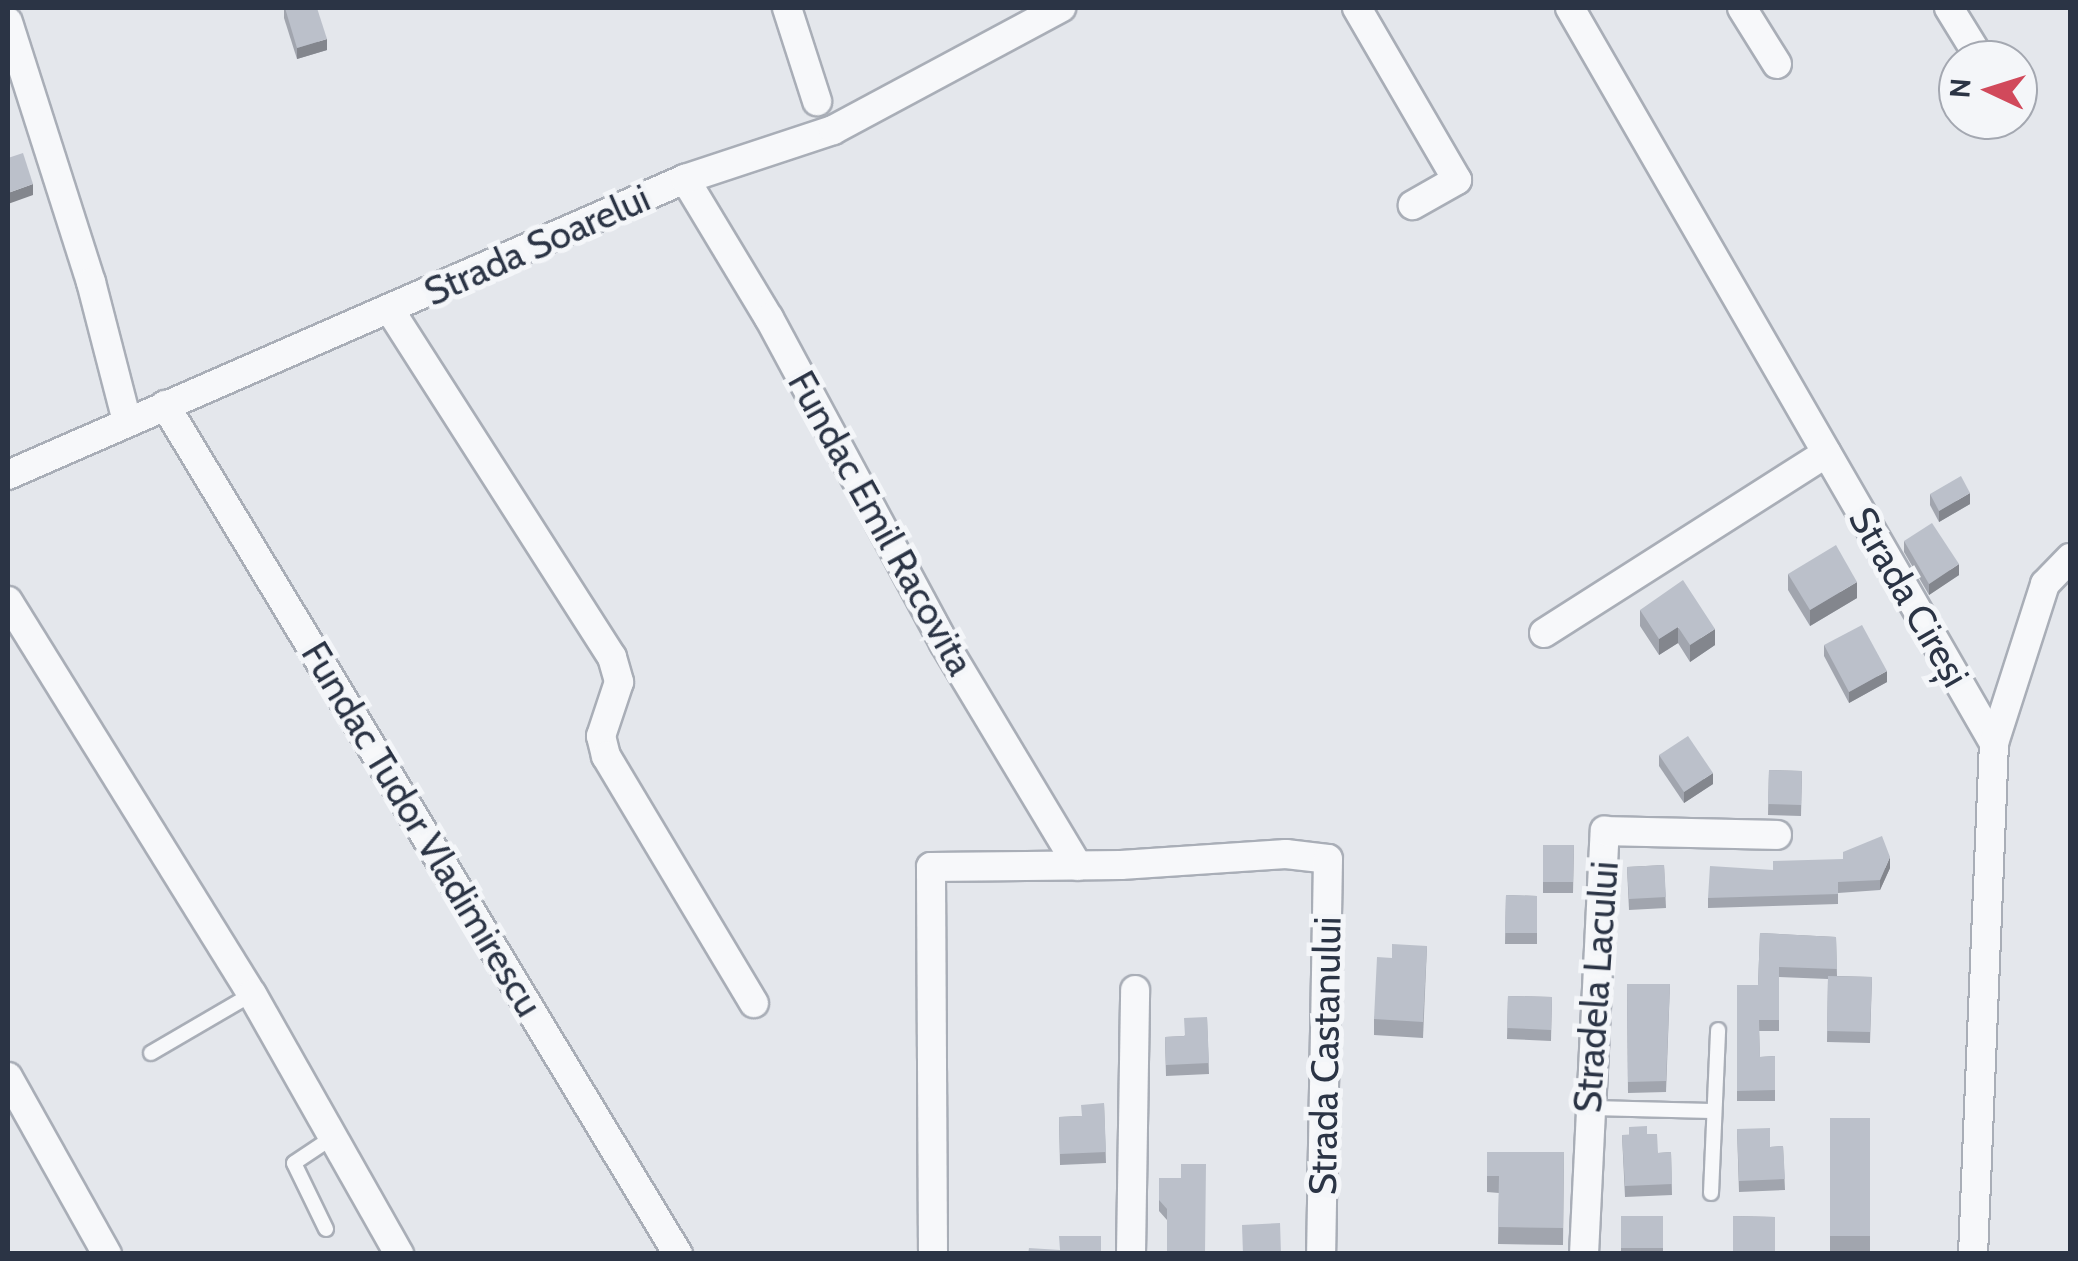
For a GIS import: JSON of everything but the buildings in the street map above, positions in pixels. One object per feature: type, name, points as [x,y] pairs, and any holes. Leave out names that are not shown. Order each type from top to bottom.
[{"type":"street","points":[[788,8],[817,101]]},
{"type":"street","name":"Strada Soarelui","points":[[8,475],[685,179],[833,130],[1061,8]]},
{"type":"street","points":[[1358,8],[1457,180],[1413,205]]},
{"type":"street","name":"Strada Cireși","points":[[1570,8],[1994,744]]},
{"type":"street","points":[[1742,8],[1777,64]]},
{"type":"street","points":[[1950,8],[1969,40]]},
{"type":"street","points":[[8,22],[91,282],[127,422]]},
{"type":"street","name":"Fundac Emil Racovita","points":[[685,179],[769,318],[944,644],[1078,866]]},
{"type":"street","points":[[390,310],[612,657],[618,682],[600,736],[606,756],[754,1002]]},
{"type":"street","name":"Fundac Tudor Vladimirescu","points":[[165,405],[678,1254]]},
{"type":"street","points":[[1544,633],[1827,453]]},
{"type":"street","points":[[1973,1254],[1994,744],[2045,584],[2070,558]]},
{"type":"street","points":[[8,601],[252,994],[336,1135],[400,1254]]},
{"type":"street","name":"Stradela Lacului","points":[[1584,1254],[1588,1108],[1605,831],[1777,835]]},
{"type":"street","name":"Strada Castanului","points":[[1078,866],[1220,855],[1328,859],[1321,1254]]},
{"type":"street","points":[[933,1254],[931,866],[1078,866]]},
{"type":"street","points":[[1130,1254],[1136,990]]},
{"type":"street","points":[[8,1077],[107,1254]]},
{"type":"lane","points":[[151,1053],[252,994]]},
{"type":"lane","points":[[1711,1194],[1718,1030]]},
{"type":"lane","points":[[1588,1108],[1714,1110]]},
{"type":"lane","points":[[326,1228],[294,1163],[336,1135]]}]
